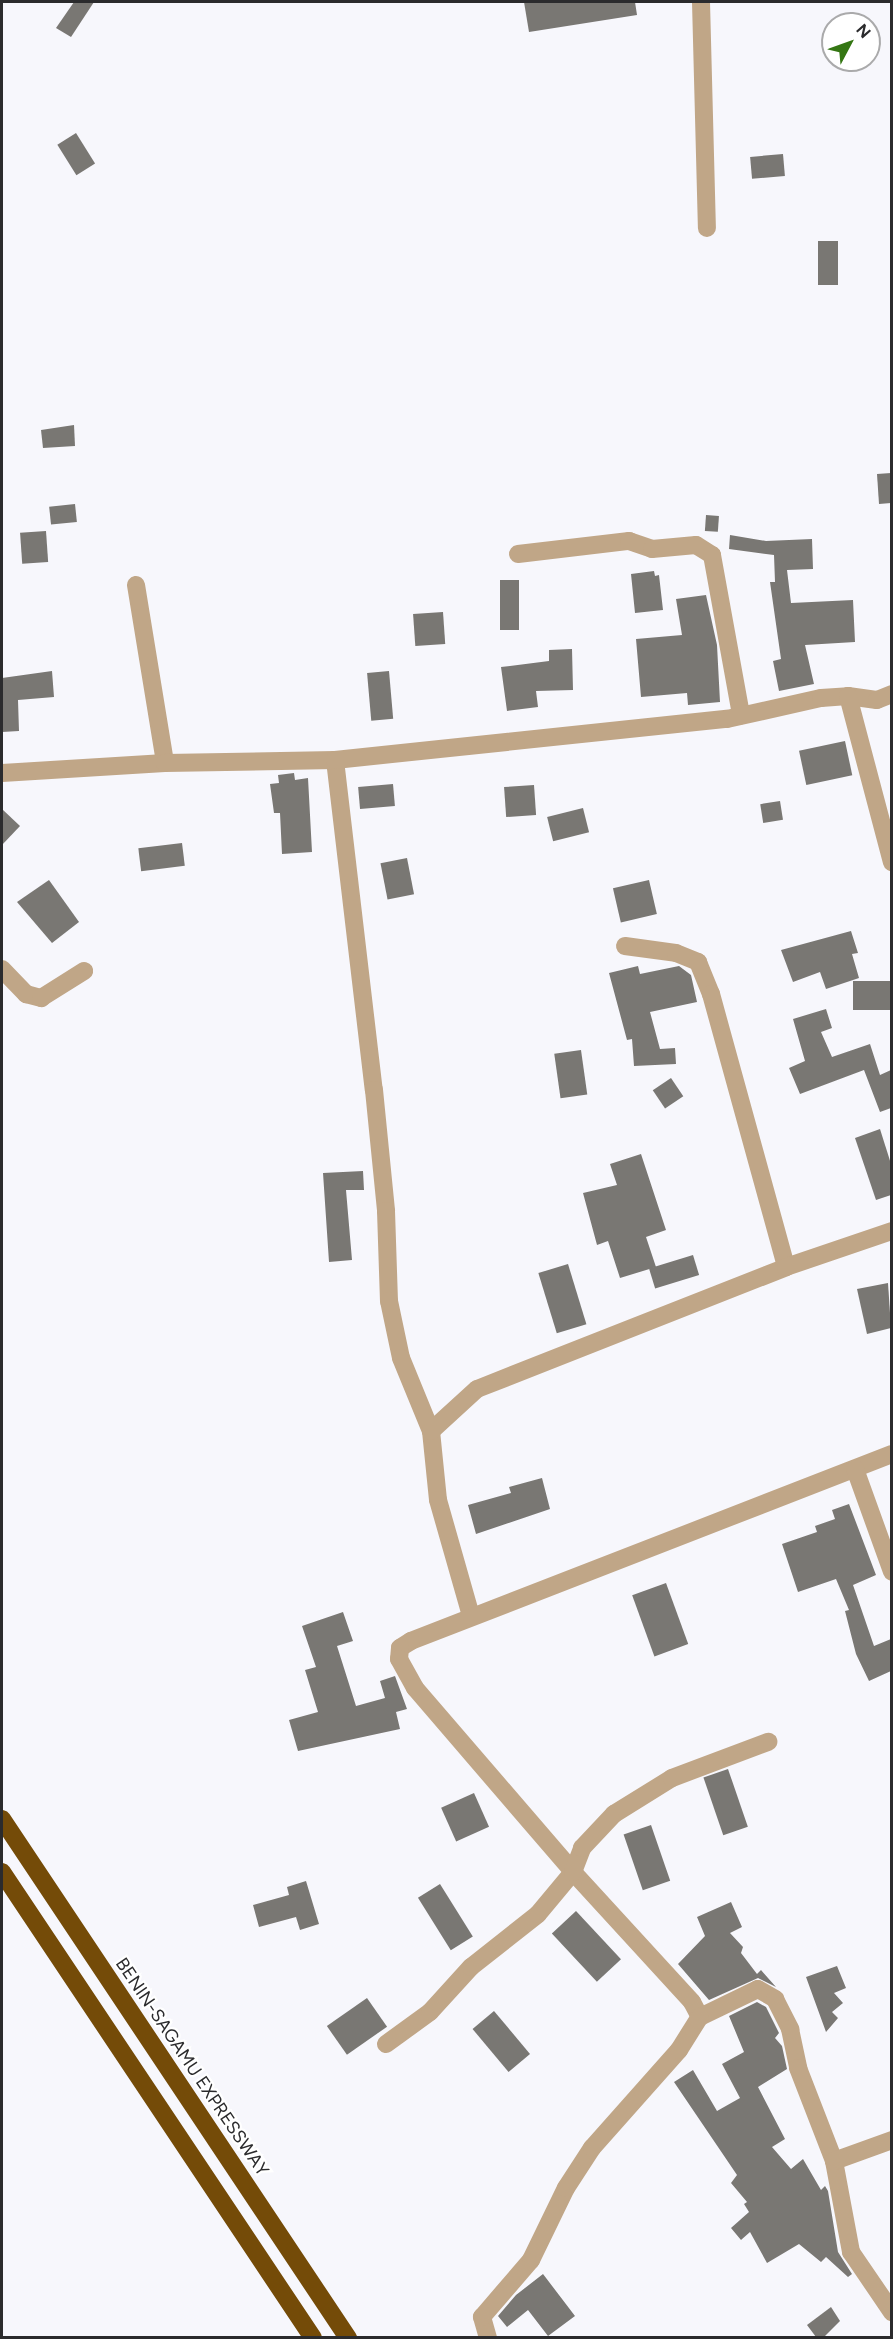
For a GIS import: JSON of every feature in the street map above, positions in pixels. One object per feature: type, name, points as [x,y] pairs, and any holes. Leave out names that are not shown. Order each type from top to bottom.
[{"type":"highway","name":"BENIN-SAGAMU EXPRESSWAY","points":[[2,1819],[348,2337]]},
{"type":"highway","points":[[2,1872],[313,2337]]},
{"type":"street","points":[[701,2],[707,228]]},
{"type":"street","points":[[518,554],[629,541],[652,549],[696,545],[712,555],[741,715]]},
{"type":"street","points":[[136,585],[165,763]]},
{"type":"street","points":[[2,774],[165,763],[335,760],[741,715],[848,696],[877,700],[891,694]]},
{"type":"street","points":[[848,696],[891,862]]},
{"type":"street","points":[[335,760],[374,1090],[386,1211],[389,1302],[401,1358],[431,1431],[438,1500],[471,1616]]},
{"type":"street","points":[[625,946],[676,953],[698,962],[711,994],[786,1267]]},
{"type":"street","points":[[2,969],[26,994],[41,998],[84,971]]},
{"type":"street","points":[[431,1431],[452,1408],[477,1389],[786,1267],[891,1231]]},
{"type":"street","points":[[699,2017],[692,2002],[573,1872],[416,1688],[399,1659],[400,1648],[411,1641],[471,1616],[891,1454]]},
{"type":"street","points":[[855,1468],[891,1572]]},
{"type":"street","points":[[386,2044],[430,2012],[471,1967],[538,1914],[573,1872],[582,1848],[597,1829],[638,1795],[672,1778],[768,1742]]},
{"type":"street","points":[[488,2337],[482,2317],[531,2260],[566,2188],[592,2148],[679,2050],[699,2017],[758,1989],[772,1995],[790,2029],[798,2068],[834,2161],[851,2252],[891,2312]]},
{"type":"street","points":[[834,2161],[891,2140]]},
{"type":"building","points":[[74,2],[94,2],[71,37],[56,28]]},
{"type":"building","points":[[524,2],[635,2],[637,15],[529,32]]},
{"type":"building","points":[[76,133],[95,164],[76,175],[57,145]]},
{"type":"building","points":[[783,154],[785,176],[752,179],[750,157]]},
{"type":"building","points":[[818,241],[838,241],[838,285],[818,285]]},
{"type":"building","points":[[74,425],[75,446],[43,448],[41,430]]},
{"type":"building","points":[[891,473],[891,503],[879,504],[877,474]]},
{"type":"building","points":[[75,504],[77,522],[51,525],[49,507]]},
{"type":"building","points":[[706,515],[719,516],[718,532],[705,531]]},
{"type":"building","points":[[46,531],[48,562],[22,564],[20,533]]},
{"type":"building","points":[[730,535],[766,541],[812,539],[813,569],[787,570],[791,603],[853,600],[855,642],[805,645],[814,684],[779,691],[773,661],[781,659],[770,582],[775,582],[774,555],[729,549]]},
{"type":"building","points":[[654,571],[655,576],[659,575],[663,610],[635,613],[631,574]]},
{"type":"building","points":[[500,580],[519,580],[519,630],[500,630]]},
{"type":"building","points":[[706,595],[717,645],[720,702],[688,705],[687,693],[641,697],[636,639],[682,635],[676,599]]},
{"type":"building","points":[[443,612],[445,644],[415,646],[413,614]]},
{"type":"building","points":[[572,649],[573,690],[536,691],[538,707],[507,711],[501,667],[549,661],[549,650]]},
{"type":"building","points":[[52,671],[54,697],[18,700],[19,731],[2,732],[2,678]]},
{"type":"building","points":[[389,671],[393,719],[371,721],[367,673]]},
{"type":"building","points":[[845,741],[852,775],[806,785],[799,751]]},
{"type":"building","points":[[294,773],[295,780],[308,778],[312,852],[282,854],[280,813],[274,813],[270,784],[279,783],[278,775]]},
{"type":"building","points":[[393,784],[395,806],[360,809],[358,787]]},
{"type":"building","points":[[534,785],[536,815],[506,817],[504,787]]},
{"type":"building","points":[[780,801],[783,820],[763,823],[760,804]]},
{"type":"building","points":[[583,808],[589,832],[553,841],[547,817]]},
{"type":"building","points":[[2,809],[20,826],[2,845]]},
{"type":"building","points":[[182,843],[185,866],[141,871],[138,848]]},
{"type":"building","points":[[407,858],[414,894],[388,899],[380,863]]},
{"type":"building","points":[[49,880],[79,922],[52,943],[17,902]]},
{"type":"building","points":[[649,880],[657,914],[621,922],[613,888]]},
{"type":"building","points":[[851,931],[858,953],[852,954],[859,978],[826,989],[820,972],[793,982],[781,950]]},
{"type":"building","points":[[638,966],[640,974],[679,966],[691,975],[697,1002],[650,1012],[660,1049],[675,1048],[676,1064],[634,1066],[632,1039],[627,1040],[609,973]]},
{"type":"building","points":[[853,981],[891,981],[891,1010],[853,1010]]},
{"type":"building","points":[[826,1009],[832,1028],[821,1032],[832,1057],[870,1044],[880,1075],[891,1070],[891,1108],[880,1112],[864,1070],[800,1094],[789,1068],[805,1061],[793,1019]]},
{"type":"building","points":[[581,1050],[587,1095],[561,1098],[554,1054]]},
{"type":"building","points":[[671,1078],[683,1096],[665,1109],[653,1090]]},
{"type":"building","points":[[880,1129],[891,1164],[891,1195],[876,1200],[855,1138]]},
{"type":"building","points":[[641,1154],[666,1230],[646,1237],[656,1267],[620,1278],[608,1241],[597,1245],[583,1193],[617,1185],[610,1164]]},
{"type":"building","points":[[363,1171],[364,1190],[346,1190],[352,1260],[329,1262],[323,1173]]},
{"type":"building","points":[[693,1255],[699,1275],[655,1289],[649,1268]]},
{"type":"building","points":[[568,1264],[586,1324],[557,1333],[538,1273]]},
{"type":"building","points":[[888,1283],[891,1328],[867,1334],[857,1289]]},
{"type":"building","points":[[542,1478],[550,1509],[476,1534],[468,1505],[511,1493],[509,1487]]},
{"type":"building","points":[[849,1504],[876,1575],[853,1585],[874,1646],[891,1639],[891,1671],[869,1681],[856,1654],[845,1611],[849,1610],[836,1579],[798,1592],[782,1544],[817,1532],[815,1526],[835,1519],[832,1510]]},
{"type":"building","points":[[666,1583],[688,1644],[654,1656],[632,1595]]},
{"type":"building","points":[[343,1612],[353,1641],[337,1646],[356,1706],[385,1698],[380,1681],[395,1676],[407,1709],[396,1712],[400,1729],[298,1751],[289,1720],[318,1712],[305,1670],[316,1667],[302,1626]]},
{"type":"building","points":[[728,1769],[748,1827],[723,1835],[703,1777]]},
{"type":"building","points":[[474,1793],[489,1827],[456,1841],[441,1808]]},
{"type":"building","points":[[651,1825],[670,1881],[643,1890],[624,1834]]},
{"type":"building","points":[[306,1881],[319,1924],[300,1930],[296,1917],[259,1927],[253,1905],[289,1895],[287,1887]]},
{"type":"building","points":[[440,1884],[473,1937],[451,1950],[418,1898]]},
{"type":"building","points":[[731,1902],[742,1927],[730,1933],[743,1947],[741,1953],[757,1974],[761,1970],[776,1987],[758,1978],[709,2000],[678,1964],[705,1936],[697,1917]]},
{"type":"building","points":[[576,1911],[621,1959],[597,1982],[552,1934]]},
{"type":"building","points":[[837,1966],[846,1988],[834,1993],[843,2003],[832,2012],[838,2018],[826,2032],[806,1977]]},
{"type":"building","points":[[367,1998],[387,2027],[347,2055],[327,2026]]},
{"type":"building","points":[[757,2002],[766,2007],[779,2033],[775,2038],[782,2046],[787,2069],[758,2087],[785,2139],[772,2147],[791,2169],[803,2159],[821,2190],[825,2186],[828,2191],[838,2252],[852,2274],[848,2277],[826,2257],[821,2262],[799,2244],[767,2263],[750,2232],[741,2240],[731,2228],[749,2212],[744,2204],[747,2202],[731,2183],[737,2175],[674,2082],[693,2070],[717,2111],[740,2098],[722,2064],[744,2052],[729,2016]]},
{"type":"building","points":[[494,2011],[530,2054],[509,2072],[473,2029]]},
{"type":"building","points":[[543,2274],[575,2316],[548,2336],[528,2310],[507,2327],[498,2316],[516,2295]]},
{"type":"building","points":[[831,2307],[840,2321],[824,2337],[816,2337],[807,2325]]}]
